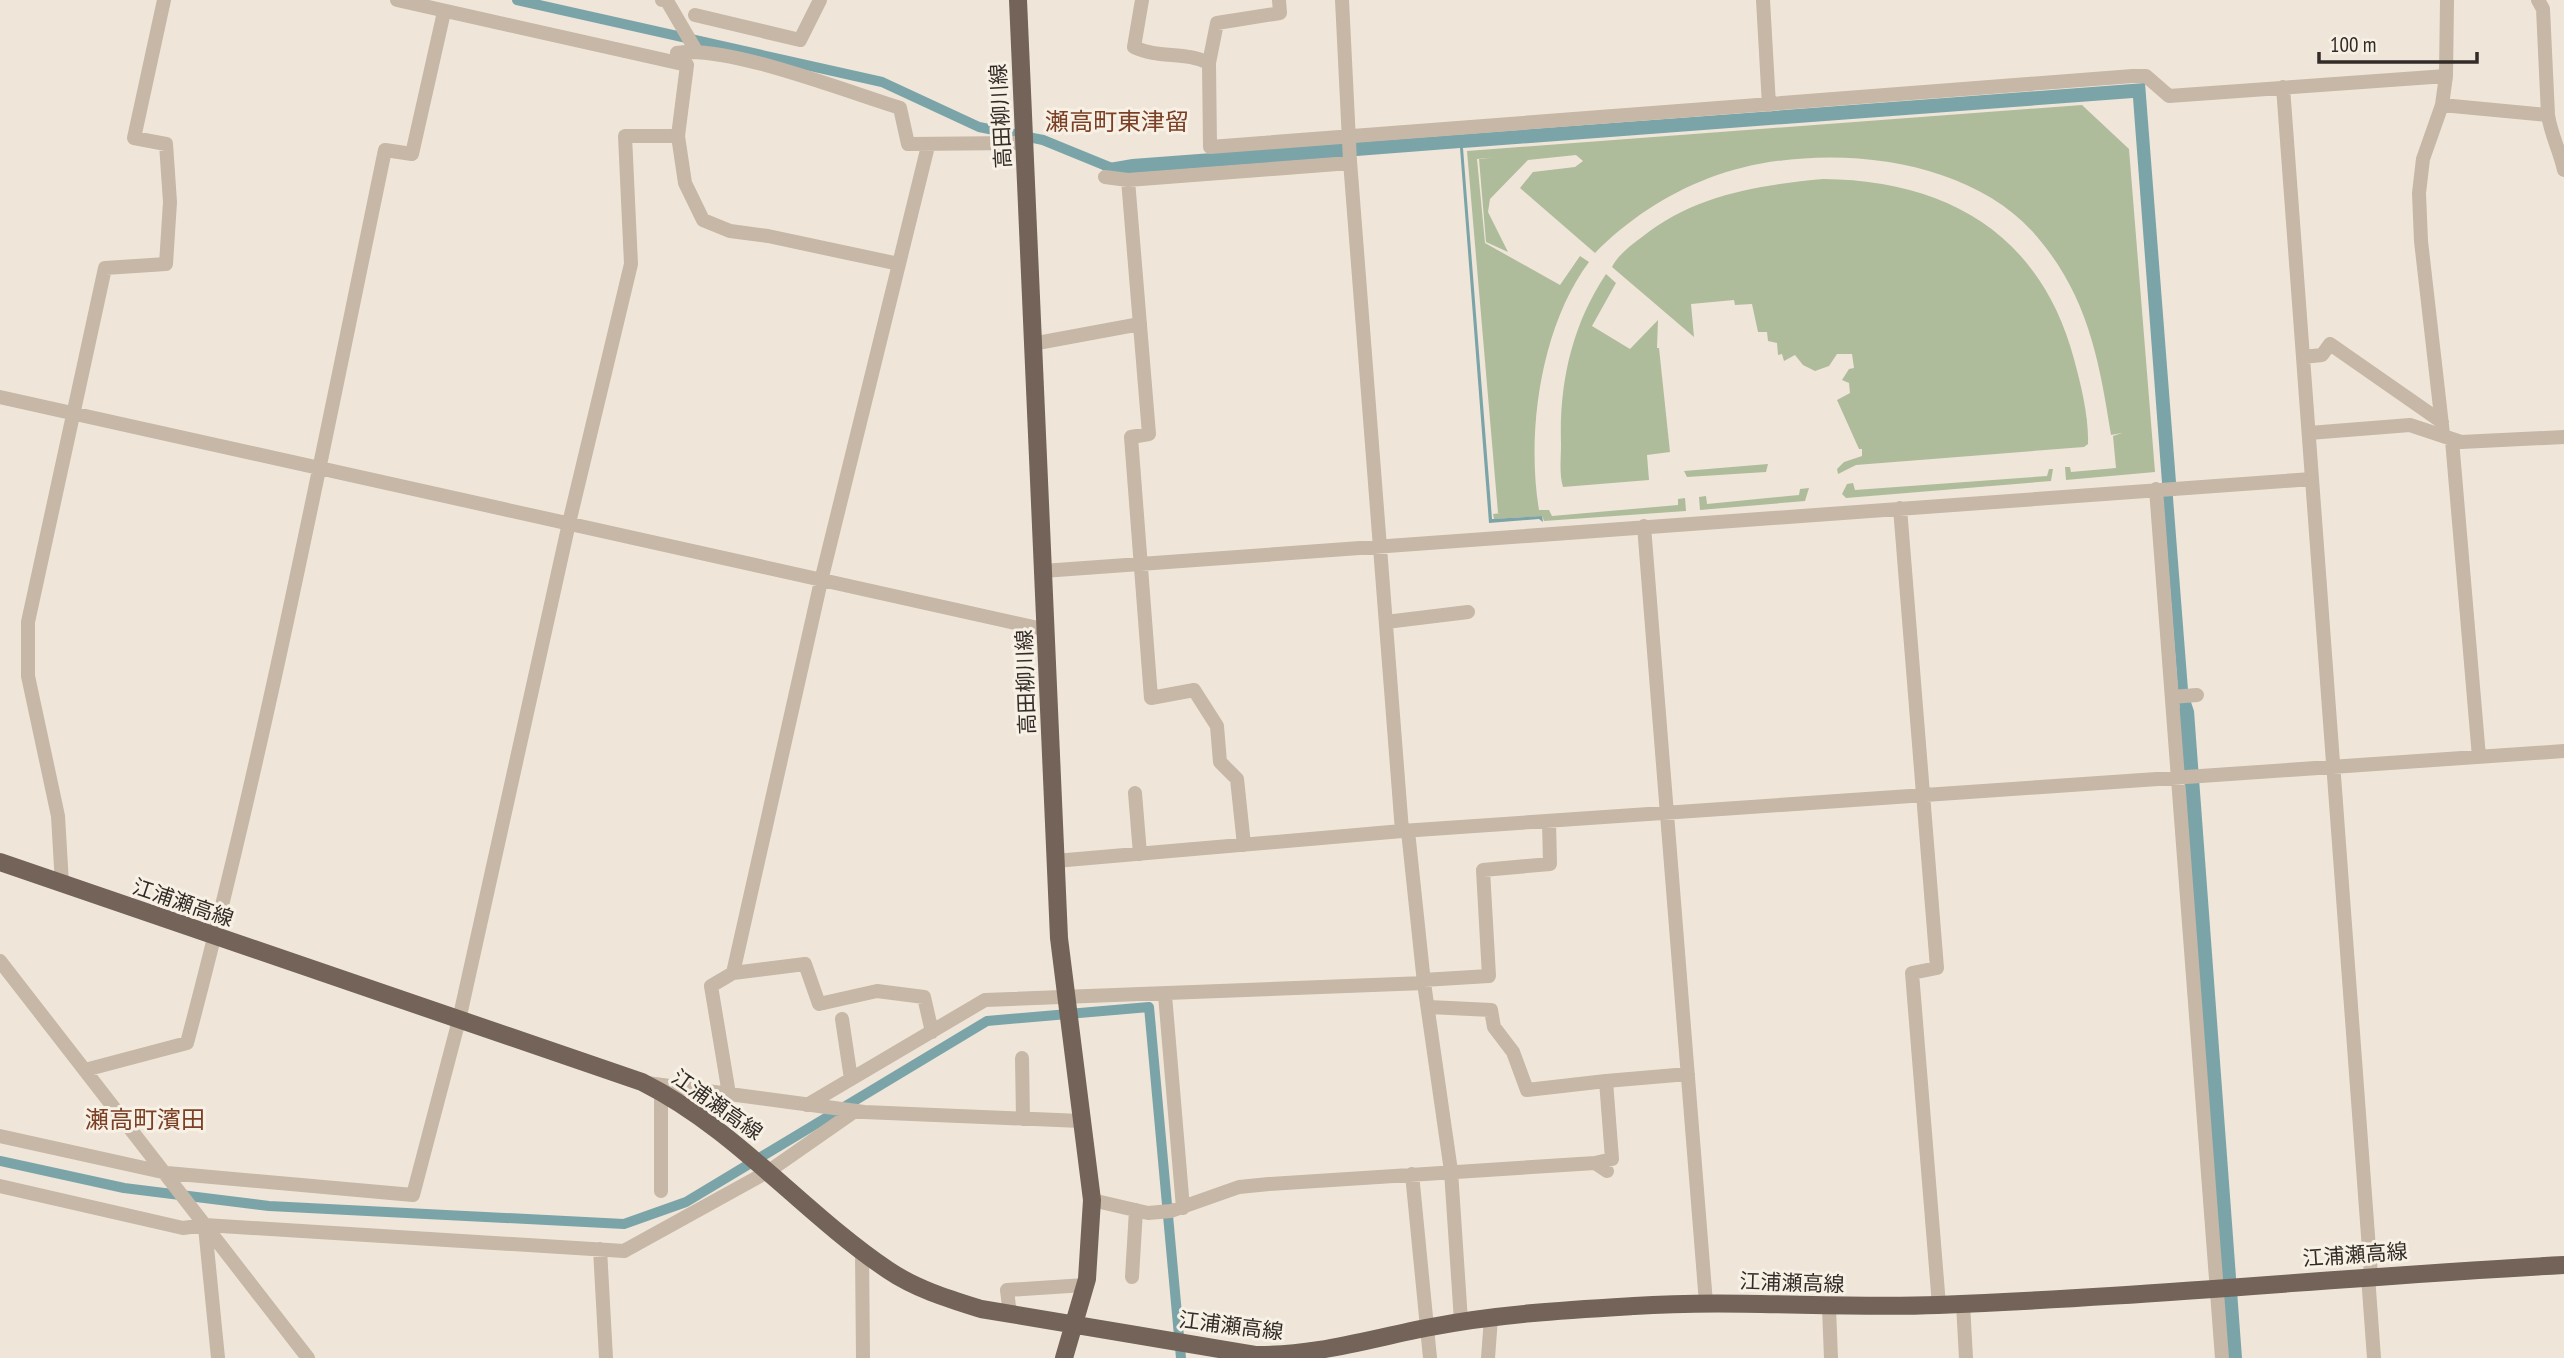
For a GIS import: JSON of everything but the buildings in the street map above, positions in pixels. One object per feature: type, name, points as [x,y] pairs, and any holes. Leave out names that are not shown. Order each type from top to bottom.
[{"type":"main road","name":"高田柳川線","points":[[1018,0],[1055,861],[1073,1120],[1092,1200],[1091,1247],[1085,1285],[1064,1358]]},
{"type":"main road","name":"江浦瀬高線","points":[[0,862],[215,938],[642,1082],[738,1144],[862,1251],[888,1270],[922,1289],[981,1310],[1201,1347],[1255,1355],[1325,1354],[1427,1327],[1491,1318],[1706,1303],[1829,1308],[1963,1304],[2564,1265]]},
{"type":"street","points":[[62,884],[58,816],[28,676],[28,622],[72,411],[106,268],[166,264],[170,202],[166,145],[134,138],[164,0]]},
{"type":"street","points":[[397,0],[687,65]]},
{"type":"street","points":[[662,0],[667,1],[693,45]]},
{"type":"street","points":[[693,45],[697,0]]},
{"type":"street","points":[[695,15],[800,40],[820,0]]},
{"type":"street","points":[[1142,0],[1134,47],[1150,54],[1194,58],[1209,63]]},
{"type":"street","points":[[1279,0],[1280,13],[1217,23],[1209,63],[1210,147],[2133,76],[2146,76],[2169,96],[2446,76]]},
{"type":"street","points":[[1342,0],[1350,162],[1386,622],[1405,831],[1423,981],[1429,1005],[1451,1171],[1461,1321]]},
{"type":"street","points":[[1762,0],[1769,105]]},
{"type":"street","points":[[2447,0],[2446,76],[2442,105],[2423,159],[2418,192],[2479,757]]},
{"type":"street","points":[[2538,0],[2543,9],[2550,133],[2560,150],[2564,170]]},
{"type":"street","points":[[85,1070],[187,1043],[215,938],[320,467],[385,150],[412,154],[444,12]]},
{"type":"street","points":[[899,264],[768,236],[730,231],[703,220],[685,183],[678,136],[687,65],[677,53],[693,45],[900,108],[908,144],[928,146],[1025,143]]},
{"type":"street","points":[[2283,87],[2334,766],[2374,1358]]},
{"type":"street","points":[[2442,105],[2548,115]]},
{"type":"street","points":[[0,1136],[170,1177],[413,1195],[459,1020],[569,523],[631,264],[625,136],[678,136]]},
{"type":"street","points":[[733,973],[821,581],[928,146]]},
{"type":"street","points":[[1105,177],[1128,180],[1350,162]]},
{"type":"street","points":[[1128,180],[1149,434],[1131,437],[1151,698],[1194,690],[1217,726],[1220,762],[1237,779],[1244,845]]},
{"type":"street","points":[[1032,344],[1140,324]]},
{"type":"street","points":[[2303,358],[2322,355],[2330,344],[2446,432]]},
{"type":"street","points":[[0,397],[1047,630]]},
{"type":"street","points":[[2309,433],[2410,425],[2446,432],[2473,442],[2564,437]]},
{"type":"street","points":[[1042,571],[2312,479]]},
{"type":"street","points":[[2158,489],[2185,696],[2180,777],[2219,1287],[2222,1358]]},
{"type":"street","points":[[1900,508],[1937,968],[1912,972],[1939,1305]]},
{"type":"street","points":[[1644,526],[1706,1303]]},
{"type":"street","points":[[1386,622],[1468,612]]},
{"type":"street","points":[[1055,861],[1405,831],[2564,751]]},
{"type":"street","points":[[1135,793],[1140,854]]},
{"type":"street","points":[[812,1105],[985,1000],[1165,995],[1489,976],[1483,870],[1550,864],[1549,821]]},
{"type":"street","points":[[0,961],[308,1358]]},
{"type":"street","points":[[729,1094],[711,986],[733,973],[805,964],[818,1004],[877,991],[924,997],[932,1032]]},
{"type":"street","points":[[1165,995],[1186,1207]]},
{"type":"street","points":[[1429,1005],[1491,1010],[1494,1027],[1513,1052],[1527,1090],[1688,1074]]},
{"type":"street","points":[[842,1019],[851,1079]]},
{"type":"street","points":[[1022,1058],[1023,1118]]},
{"type":"street","points":[[642,1082],[859,1111],[1073,1120]]},
{"type":"street","points":[[1092,1200],[1142,1211],[1186,1207],[1239,1187],[1595,1163],[1612,1158],[1606,1082]]},
{"type":"street","points":[[661,1092],[661,1191]]},
{"type":"street","points":[[0,1186],[183,1228],[202,1222],[624,1251],[766,1169],[859,1111]]},
{"type":"street","points":[[1595,1163],[1607,1171]]},
{"type":"street","points":[[1412,1174],[1430,1358]]},
{"type":"street","points":[[1132,1277],[1142,1211]]},
{"type":"street","points":[[202,1222],[218,1358]]},
{"type":"street","points":[[600,1249],[606,1358]]},
{"type":"street","points":[[862,1251],[863,1358]]},
{"type":"street","points":[[1010,1315],[1007,1290],[1085,1285]]},
{"type":"street","points":[[1963,1304],[1966,1358]]},
{"type":"street","points":[[1829,1308],[1831,1358]]},
{"type":"street","points":[[1488,1358],[1491,1318]]},
{"type":"green space","points":[[2082,105],[2129,149],[2155,472],[2066,480],[2065,467],[2070,467],[2071,472],[2116,468],[2113,436],[2122,433],[2111,435],[2088,327],[2066,278],[2032,231],[2001,204],[1964,184],[1923,169],[1880,161],[1835,157],[1790,159],[1748,166],[1709,178],[1663,200],[1634,219],[1595,253],[1520,188],[1533,172],[1575,167],[1583,161],[1576,155],[1528,160],[1490,199],[1488,212],[1508,252],[1486,242],[1479,159],[1498,157],[1477,159],[1485,243],[1560,285],[1580,256],[1589,262],[1559,317],[1541,381],[1535,447],[1539,510],[1549,510],[1552,516],[1678,505],[1678,499],[1685,498],[1686,511],[1544,521],[1542,516],[1494,519],[1493,514],[1501,513],[1498,513],[1467,151]]},
{"type":"green space","points":[[1823,179],[1868,182],[1910,190],[1949,204],[1983,223],[2013,248],[2038,279],[2059,316],[2082,390],[2088,444],[2084,447],[1856,465],[1838,474],[1837,469],[1844,462],[1862,456],[1862,449],[1859,449],[1837,400],[1850,393],[1849,383],[1842,380],[1849,369],[1854,368],[1852,354],[1837,354],[1829,366],[1815,371],[1803,365],[1795,355],[1784,361],[1782,354],[1778,355],[1777,343],[1768,341],[1767,332],[1758,332],[1752,304],[1735,305],[1734,300],[1691,304],[1694,337],[1612,267],[1625,250],[1683,211],[1728,194]]},
{"type":"green space","points":[[1606,274],[1616,283],[1592,326],[1630,349],[1658,320],[1657,348],[1670,452],[1647,455],[1649,480],[1563,487],[1561,421],[1565,377],[1576,334],[1594,293]]},
{"type":"green space","points":[[1768,464],[1766,472],[1687,477],[1684,471]]},
{"type":"green space","points":[[2049,469],[2053,469],[2051,481],[1846,498],[1842,494],[1847,484],[1853,483],[1855,490],[2047,476]]},
{"type":"green space","points":[[1809,488],[1805,501],[1700,510],[1699,497],[1706,496],[1707,504],[1799,495],[1800,489]]},
{"type":"water","points":[[2145,83],[2177,495],[2163,496],[2133,98],[1463,148],[1492,519],[1542,516],[1543,522],[1539,519],[1489,523],[1460,148],[1136,173],[1111,173],[1101,169],[1103,164],[1132,159]]},
{"type":"water","points":[[2191,702],[2194,711],[2242,1358],[2228,1358],[2179,710],[2180,703]]},
{"type":"waterway","points":[[517,0],[882,82],[979,127],[1043,140],[1114,169]]},
{"type":"waterway","points":[[2167,485],[2184,703]]},
{"type":"waterway","points":[[0,1161],[124,1188],[269,1206],[624,1224],[686,1202],[987,1021],[1149,1007],[1181,1358]]},
{"type":"district","name":"瀬高町東津留","points":[[1117,122]]},
{"type":"district","name":"瀬高町濱田","points":[[145,1120]]}]
